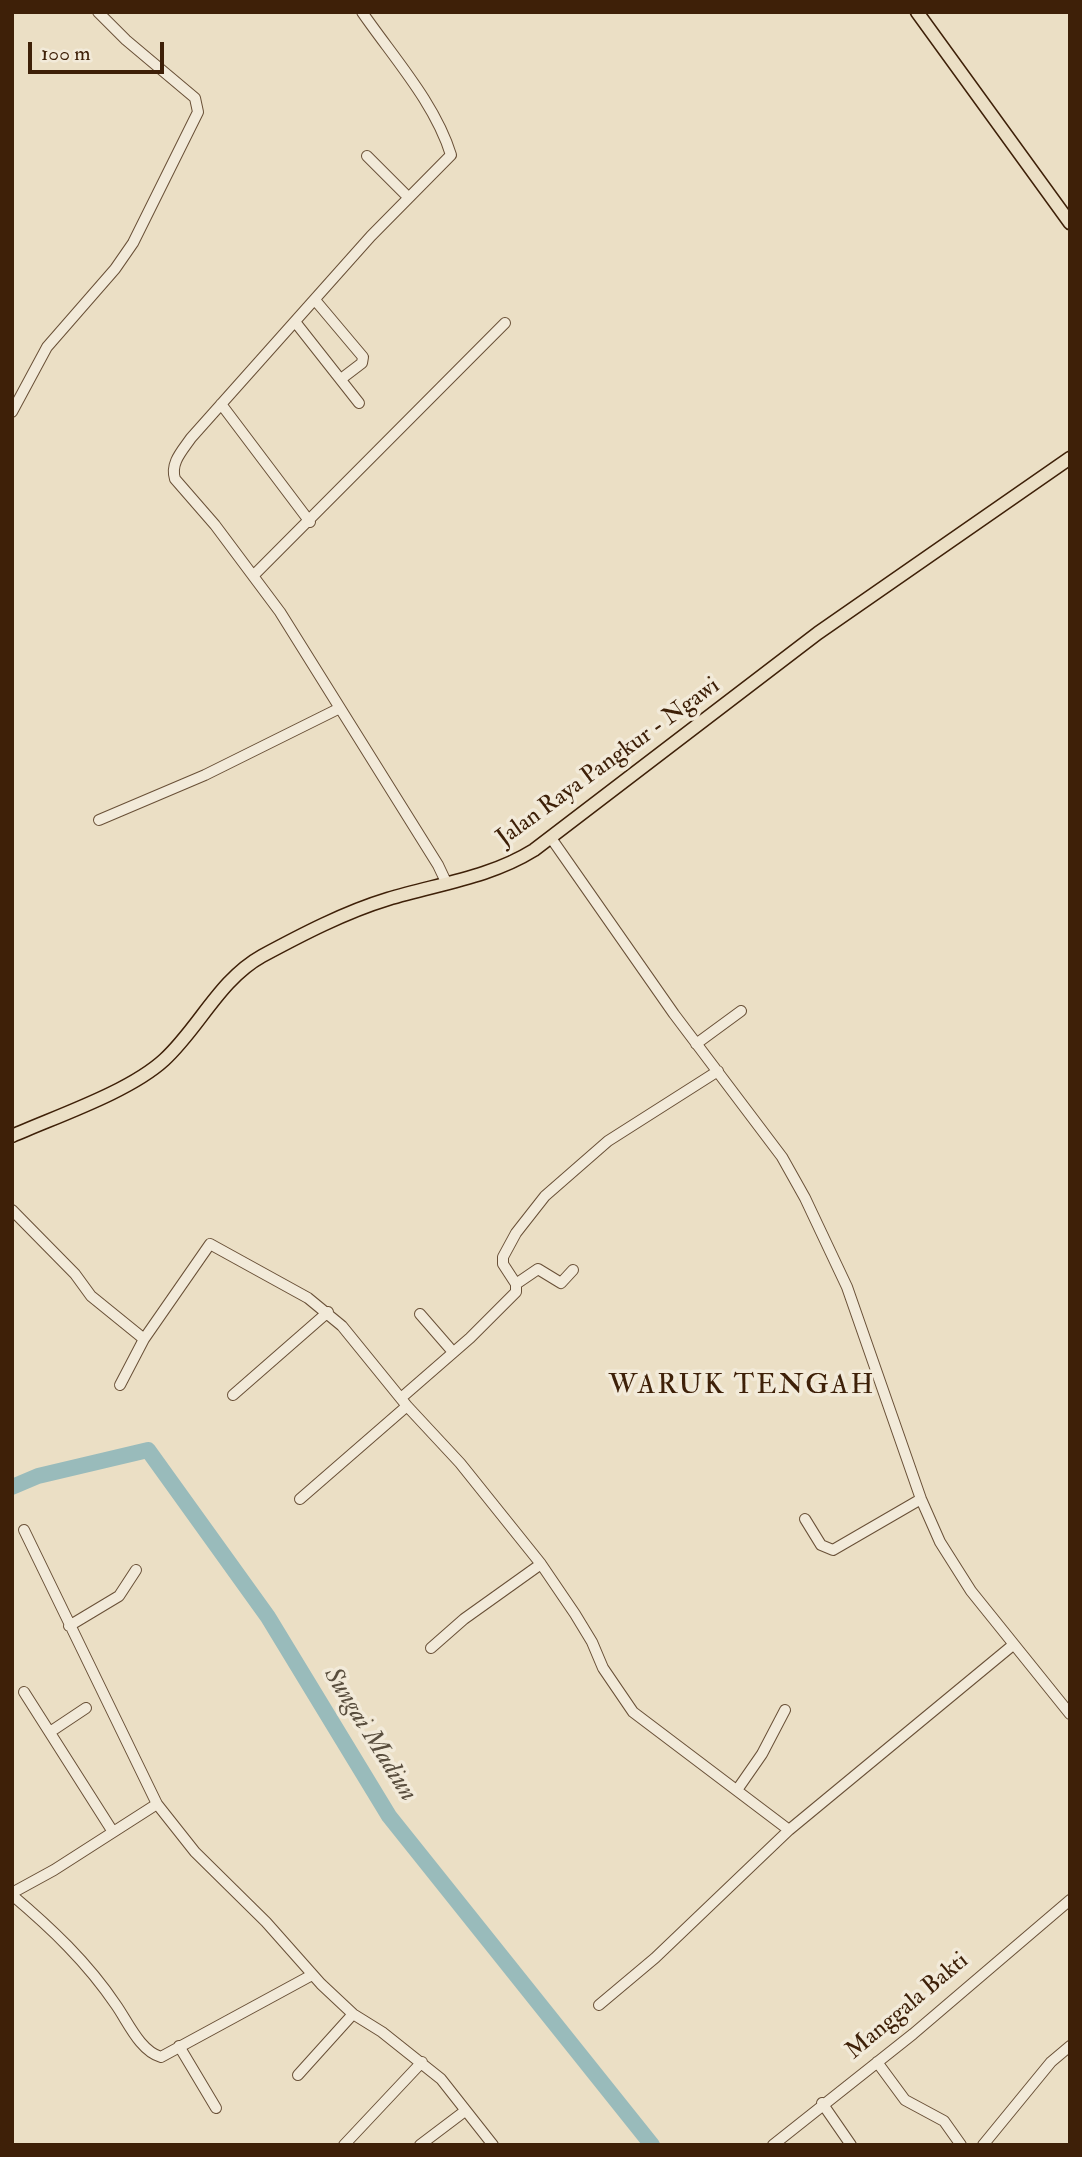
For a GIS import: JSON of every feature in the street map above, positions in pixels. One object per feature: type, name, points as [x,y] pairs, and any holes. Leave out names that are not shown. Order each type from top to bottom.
[{"type":"main road","points":[[917,12],[1070,223]]},
{"type":"main road","name":"Jalan Raya Pangkur - Ngawi","points":[[12,1136],[153,1069],[176,1049],[229,981],[257,959],[362,908],[511,863],[551,838],[818,633],[1070,458]]},
{"type":"street","points":[[12,412],[47,347],[115,270],[133,243],[198,112],[195,98],[126,40],[98,12]]},
{"type":"street","points":[[362,12],[429,109],[446,138],[451,155],[408,197],[221,404],[179,454],[173,472],[175,479],[253,576],[295,634],[447,884]]},
{"type":"street","points":[[367,156],[408,197]]},
{"type":"street","points":[[315,300],[362,354],[362,363],[341,379]]},
{"type":"street","points":[[296,323],[359,403]]},
{"type":"street","points":[[253,576],[310,522],[505,323]]},
{"type":"street","points":[[221,404],[310,522]]},
{"type":"street","points":[[99,820],[205,775],[340,708]]},
{"type":"street","points":[[551,838],[696,1044],[782,1157],[847,1287],[921,1499],[940,1542],[971,1591],[1070,1714]]},
{"type":"street","points":[[696,1044],[741,1011]]},
{"type":"street","points":[[300,1499],[516,1292],[516,1284],[503,1264],[503,1257],[516,1233],[545,1196],[608,1141],[718,1071]]},
{"type":"street","points":[[12,1210],[75,1274],[90,1296],[144,1339]]},
{"type":"street","points":[[120,1385],[144,1339],[210,1244],[267,1274],[328,1312],[460,1463],[541,1564],[575,1614],[592,1642],[603,1668],[633,1712],[789,1830]]},
{"type":"street","points":[[516,1284],[538,1269],[559,1283],[573,1270]]},
{"type":"street","points":[[233,1395],[328,1312]]},
{"type":"street","points":[[420,1314],[453,1352]]},
{"type":"street","points":[[805,1520],[821,1545],[833,1550],[921,1499]]},
{"type":"street","points":[[24,1530],[157,1804],[195,1852],[250,1906],[312,1975],[353,2014],[422,2062],[441,2080],[493,2145]]},
{"type":"street","points":[[430,1648],[464,1619],[541,1564]]},
{"type":"street","points":[[69,1626],[119,1596],[136,1570]]},
{"type":"street","points":[[599,2005],[655,1958],[789,1830],[1013,1645]]},
{"type":"street","points":[[24,1692],[113,1832]]},
{"type":"street","points":[[50,1732],[86,1708]]},
{"type":"street","points":[[737,1790],[762,1754],[785,1710]]},
{"type":"street","points":[[157,1804],[54,1870],[14,1890],[94,1975],[145,2048],[161,2057],[312,1975]]},
{"type":"street","name":"Manggala Bakti","points":[[774,2145],[1070,1900]]},
{"type":"street","points":[[298,2075],[353,2014]]},
{"type":"street","points":[[179,2046],[216,2108]]},
{"type":"street","points":[[983,2145],[1051,2062],[1070,2046]]},
{"type":"street","points":[[344,2145],[422,2062]]},
{"type":"street","points":[[877,2062],[905,2100],[916,2108],[934,2113],[961,2145]]},
{"type":"street","points":[[822,2104],[851,2145]]},
{"type":"street","points":[[421,2145],[465,2111]]},
{"type":"waterway","name":"Sungai Madiun","points":[[12,1487],[38,1476],[148,1450],[268,1617],[389,1816],[652,2145]]},
{"type":"district","name":"WARUK TENGAH","points":[[742,1387]]}]
